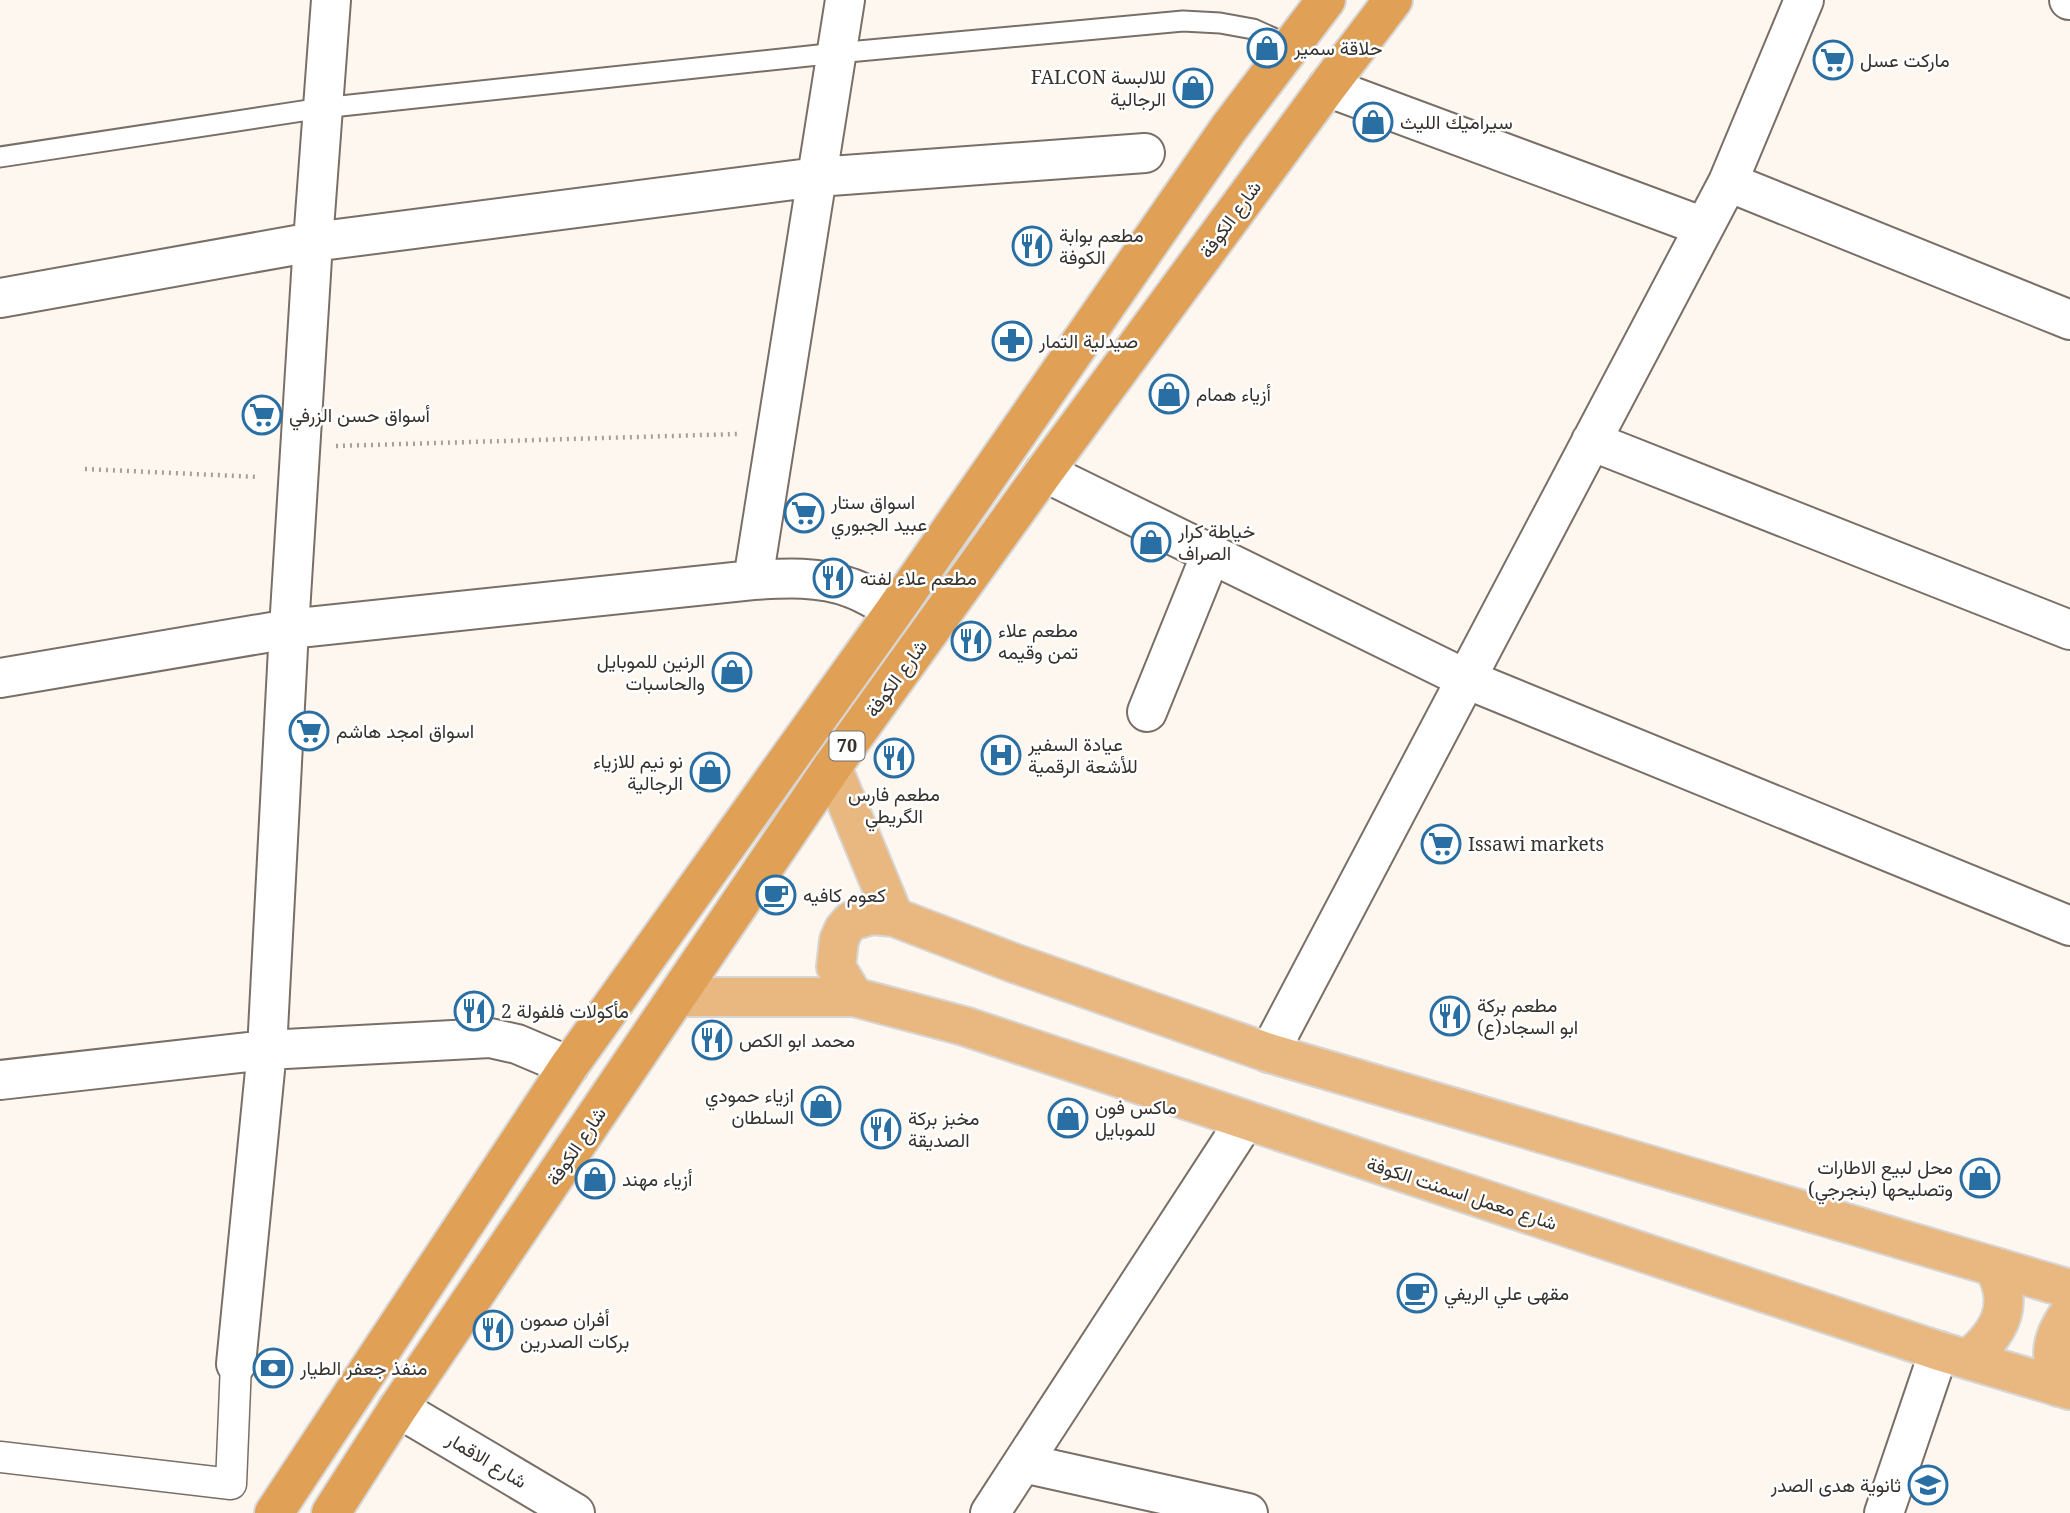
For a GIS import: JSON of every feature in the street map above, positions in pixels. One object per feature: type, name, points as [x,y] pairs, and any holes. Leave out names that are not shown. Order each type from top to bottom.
[{"type":"highway","name":"شارع الكوفة","points":[[274,1513],[569,1066],[895,610],[1228,128],[1326,0]]},
{"type":"highway","name":"شارع الكوفة","points":[[331,1513],[398,1408],[832,767],[1044,472],[1393,0]]},
{"type":"main road","points":[[832,767],[894,917]]},
{"type":"main road","points":[[854,997],[836,967],[839,940],[844,929],[851,921],[872,915],[894,917],[1011,962],[1269,1053],[2070,1289]]},
{"type":"main road","name":"شارع معمل اسمنت الكوفة","points":[[677,998],[854,997],[964,1026],[1953,1355],[2064,1389]]},
{"type":"main road","points":[[1953,1355],[1985,1345],[1996,1330],[2002,1312],[2003,1294],[1993,1266]]},
{"type":"main road","points":[[2064,1389],[2052,1363],[2053,1345],[2059,1327],[2070,1312]]},
{"type":"street","points":[[0,1457],[231,1484],[236,1364],[267,1050],[299,463],[331,0]]},
{"type":"street","points":[[753,580],[845,0]]},
{"type":"street","points":[[1269,1053],[1728,182],[1804,0]]},
{"type":"street","points":[[1327,87],[1704,228]]},
{"type":"street","points":[[0,298],[313,243],[817,177],[1145,153]]},
{"type":"street","points":[[1728,182],[2070,320]]},
{"type":"street","points":[[1591,441],[2070,630]]},
{"type":"street","points":[[1044,472],[1466,679],[2070,926]]},
{"type":"street","points":[[1147,712],[1211,554]]},
{"type":"street","points":[[0,678],[289,629],[753,580],[786,578],[850,587],[895,610]]},
{"type":"street","points":[[0,1080],[267,1050],[490,1038],[517,1044],[569,1066]]},
{"type":"street","points":[[990,1513],[1245,1121]]},
{"type":"street","points":[[1884,1513],[1953,1355]]},
{"type":"street","name":"شارع الاقمار","points":[[398,1408],[575,1513]]},
{"type":"street","points":[[1023,1463],[1248,1513]]},
{"type":"lane","points":[[0,157],[322,108],[837,53],[1183,21],[1220,23],[1254,29],[1292,46]]},
{"type":"path","points":[[85,469],[299,463],[776,432]]},
{"type":"place","name":"حلاقة سمير","points":[[1267,48]]},
{"type":"place","name":"ماركت عسل","points":[[1833,60]]},
{"type":"place","name":"FALCON للالبسة الرجالية","points":[[1193,88]]},
{"type":"place","name":"سيراميك الليث","points":[[1373,122]]},
{"type":"place","name":"مطعم بوابة الكوفة","points":[[1032,246]]},
{"type":"place","name":"صيدلية التمار","points":[[1012,341]]},
{"type":"place","name":"أزياء همام","points":[[1169,394]]},
{"type":"place","name":"أسواق حسن الزرفي","points":[[262,415]]},
{"type":"place","name":"اسواق ستار عبيد الجبوري","points":[[804,513]]},
{"type":"place","name":"خياطة كرار الصراف","points":[[1151,542]]},
{"type":"place","name":"مطعم علاء لفته","points":[[833,578]]},
{"type":"place","name":"مطعم علاء تمن وقيمه","points":[[971,641]]},
{"type":"place","name":"الرنين للموبايل والحاسبات","points":[[732,672]]},
{"type":"place","name":"اسواق امجد هاشم","points":[[309,731]]},
{"type":"place","name":"عيادة السفير للأشعة الرقمية","points":[[1001,755]]},
{"type":"place","name":"مطعم فارس الگريطي","points":[[894,758]]},
{"type":"place","name":"نو نيم للازياء الرجالية","points":[[710,772]]},
{"type":"place","name":"Issawi markets","points":[[1441,844]]},
{"type":"place","name":"كعوم كافيه","points":[[776,895]]},
{"type":"place","name":"مأكولات فلفولة 2","points":[[474,1011]]},
{"type":"place","name":"مطعم بركة ابو السجاد(ع)","points":[[1450,1016]]},
{"type":"place","name":"محمد ابو الكص","points":[[712,1040]]},
{"type":"place","name":"ازياء حمودي السلطان","points":[[821,1106]]},
{"type":"place","name":"ماكس فون للموبايل","points":[[1068,1118]]},
{"type":"place","name":"مخبز بركة الصديقة","points":[[881,1129]]},
{"type":"place","name":"محل لبيع الاطارات وتصليحها (بنجرجي)","points":[[1980,1178]]},
{"type":"place","name":"أزياء مهند","points":[[595,1179]]},
{"type":"place","name":"مقهى علي الريفي","points":[[1417,1293]]},
{"type":"place","name":"أفران صمون بركات الصدرين","points":[[493,1330]]},
{"type":"place","name":"منفذ جعفر الطيار","points":[[273,1368]]},
{"type":"place","name":"ثانوية هدى الصدر","points":[[1928,1485]]}]
